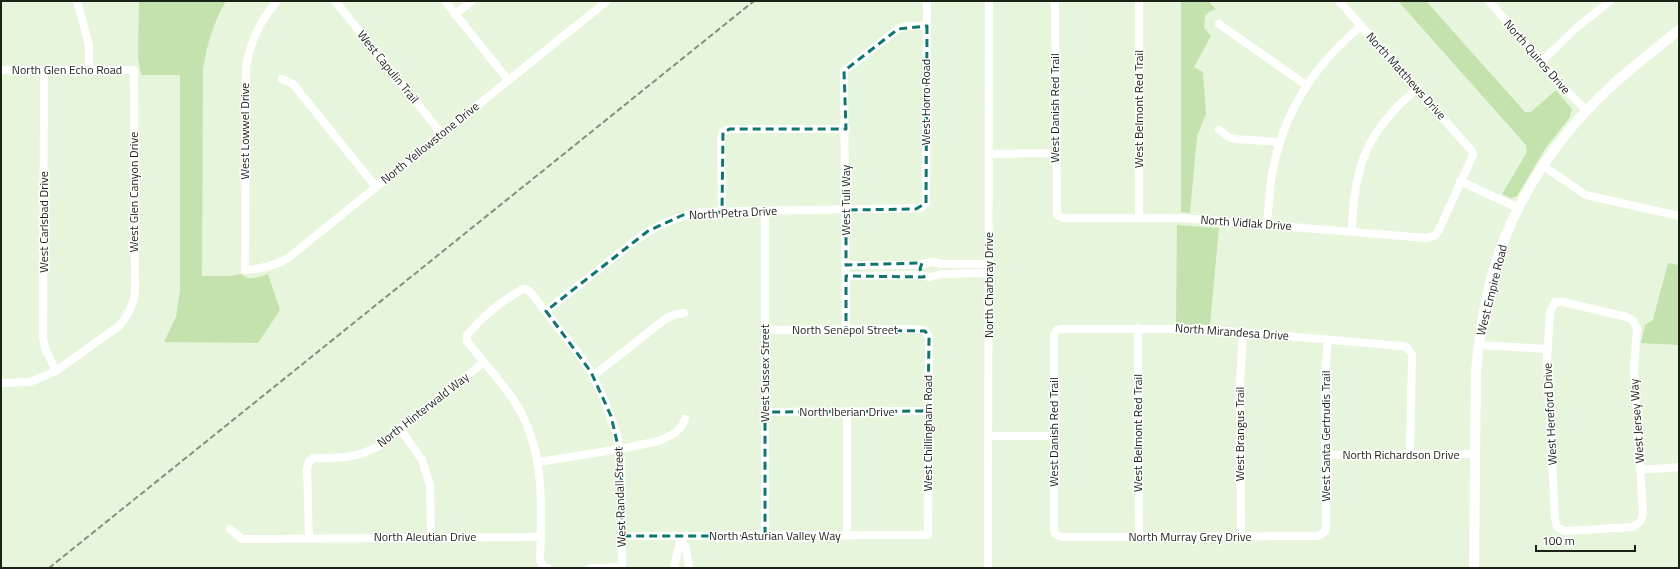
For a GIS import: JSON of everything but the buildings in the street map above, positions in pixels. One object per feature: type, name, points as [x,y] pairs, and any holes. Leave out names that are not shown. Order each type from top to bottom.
[{"type":"street","points":[[77,1],[89,45],[89,70]]},
{"type":"street","name":"West Lowwel Drive","points":[[245,270],[246,68],[248,56],[258,30],[268,11],[278,1]]},
{"type":"street","name":"West Capulin Trail","points":[[335,1],[441,133]]},
{"type":"street","points":[[445,1],[508,80]]},
{"type":"street","points":[[455,14],[472,1]]},
{"type":"street","name":"North Yellowstone Drive","points":[[245,270],[276,265],[288,258],[441,133],[607,1]]},
{"type":"street","name":"West Horro Road","points":[[926,1],[926,203]]},
{"type":"street","name":"North Charbray Drive","points":[[988,568],[989,1]]},
{"type":"street","name":"West Danish Red Trail","points":[[1055,1],[1057,215]]},
{"type":"street","name":"West Belmont Red Trail","points":[[1139,218],[1140,1]]},
{"type":"street","name":"North Matthews Drive","points":[[1339,1],[1418,88],[1472,151],[1473,155],[1460,181]]},
{"type":"street","name":"North Quiros Drive","points":[[1489,1],[1541,62],[1587,111]]},
{"type":"street","points":[[1541,62],[1569,35],[1610,1]]},
{"type":"street","points":[[1218,24],[1306,85]]},
{"type":"street","name":"West Tuli Way","points":[[846,330],[846,129],[844,71],[898,29],[906,26],[926,26]]},
{"type":"street","points":[[1267,224],[1272,176],[1280,142],[1294,106],[1306,85],[1332,52],[1362,26]]},
{"type":"street","name":"West Empire Road","points":[[1474,568],[1476,371],[1485,308],[1494,271],[1505,237],[1518,208],[1544,166],[1573,126],[1622,76],[1679,30]]},
{"type":"street","name":"North Glen Echo Road","points":[[1,70],[134,70]]},
{"type":"street","name":"West Carlsbad Drive","points":[[44,70],[43,337],[46,352],[56,371]]},
{"type":"street","name":"West Glen Canyon Drive","points":[[56,371],[119,326],[132,307],[135,293],[134,70]]},
{"type":"street","points":[[282,79],[293,84],[376,186]]},
{"type":"street","points":[[1352,232],[1354,194],[1359,171],[1366,151],[1376,132],[1387,117],[1400,103],[1418,88]]},
{"type":"street","points":[[722,212],[721,139],[723,132],[730,129],[846,129]]},
{"type":"street","points":[[1219,130],[1235,139],[1280,142]]},
{"type":"street","points":[[989,154],[1056,153]]},
{"type":"street","points":[[1544,166],[1586,195],[1679,216]]},
{"type":"street","points":[[1460,181],[1518,208]]},
{"type":"street","name":"North Vidlak Drive","points":[[1057,215],[1064,218],[1181,218],[1426,238],[1434,236],[1438,232],[1460,181]]},
{"type":"street","name":"North Petra Drive","points":[[546,311],[648,231],[683,215],[699,212],[916,209],[921,208],[926,203]]},
{"type":"street","name":"West Sussex Street","points":[[765,211],[765,536]]},
{"type":"street","points":[[846,265],[917,265],[933,262],[942,264],[989,264]]},
{"type":"street","points":[[922,263],[921,271],[924,277]]},
{"type":"street","points":[[846,276],[918,275],[930,277],[941,274],[989,273]]},
{"type":"street","name":"West Randall Street","points":[[484,362],[467,341],[467,335],[489,313],[523,289],[528,290],[581,357],[593,376],[611,416],[620,449],[622,568]]},
{"type":"street","name":"West Hereford Drive","points":[[1633,321],[1628,317],[1563,302],[1555,302],[1550,312],[1547,350],[1555,519],[1557,527],[1564,531],[1633,527],[1640,522]]},
{"type":"street","points":[[593,376],[664,320],[684,313]]},
{"type":"street","name":"West Jersey Way","points":[[1633,321],[1637,328],[1634,369],[1643,514],[1640,522]]},
{"type":"street","name":"West Belmont Red Trail","points":[[1138,328],[1139,538]]},
{"type":"street","name":"North Mirandesa Drive","points":[[1057,330],[1138,328],[1206,329],[1400,346],[1407,348],[1412,355],[1410,455]]},
{"type":"street","name":"North Senepol Street","points":[[765,330],[916,329],[925,331]]},
{"type":"street","name":"West Danish Red Trail","points":[[1055,534],[1054,335],[1057,330]]},
{"type":"street","name":"West Chillingham Road","points":[[925,331],[929,337],[928,535]]},
{"type":"street","name":"West Brangus Trail","points":[[1241,537],[1240,382],[1243,332]]},
{"type":"street","name":"West Santa Gertrudis Trail","points":[[1325,532],[1325,372],[1328,340]]},
{"type":"street","points":[[1479,345],[1547,350]]},
{"type":"street","points":[[484,362],[518,407],[526,423],[538,462],[541,482],[540,560],[545,567]]},
{"type":"street","name":"North Hinterwald Way","points":[[309,538],[307,469],[309,461],[313,458],[344,458],[364,454],[379,446],[484,362]]},
{"type":"street","points":[[1,383],[30,382],[56,371]]},
{"type":"street","name":"North Iberian Drive","points":[[765,412],[928,411]]},
{"type":"street","points":[[847,412],[847,536]]},
{"type":"street","points":[[538,462],[620,449],[659,441],[675,433],[682,426],[685,419]]},
{"type":"street","points":[[400,430],[422,460],[430,485],[431,538]]},
{"type":"street","points":[[989,436],[1054,436]]},
{"type":"street","name":"North Richardson Drive","points":[[1326,455],[1475,454]]},
{"type":"street","points":[[1640,470],[1679,468]]},
{"type":"street","name":"North Aleutian Drive","points":[[230,529],[242,538],[541,537]]},
{"type":"street","name":"North Murray Grey Drive","points":[[1055,534],[1061,537],[1139,538],[1317,536],[1325,532]]},
{"type":"street","name":"North Asturian Valley Way","points":[[622,536],[681,539],[765,536],[928,535]]},
{"type":"street","points":[[675,566],[676,552],[681,539]]},
{"type":"street","points":[[681,539],[686,547],[688,566]]},
{"type":"street","points":[[675,566],[680,562],[688,566]]},
{"type":"street","points":[[591,568],[622,568]]},
{"type":"highlighted area","points":[[927,26],[926,203],[916,209],[846,210],[846,265],[922,263],[920,269],[924,277],[846,276],[846,330],[925,331],[929,337],[928,411],[765,412],[765,536],[622,536],[621,459],[611,416],[591,372],[546,311],[648,231],[683,215],[722,212],[723,132],[730,129],[846,129],[844,71],[898,29]]},
{"type":"green space","points":[[139,1],[226,1],[211,34],[203,69],[202,276],[231,276],[241,274],[247,278],[250,278],[268,274],[280,310],[258,343],[164,342],[176,317],[180,290],[180,75],[141,75],[138,58]]},
{"type":"green space","points":[[1181,1],[1210,1],[1216,9],[1209,12],[1205,16],[1204,28],[1211,36],[1194,67],[1203,72],[1206,114],[1197,136],[1190,213],[1181,212]]},
{"type":"green space","points":[[1398,1],[1426,1],[1525,112],[1531,112],[1556,90],[1572,109],[1570,117],[1545,149],[1517,196],[1511,198],[1502,194],[1527,152],[1526,145]]},
{"type":"green space","points":[[1177,225],[1219,228],[1210,325],[1176,324]]},
{"type":"green space","points":[[1668,263],[1679,265],[1679,345],[1641,343],[1645,325],[1653,320]]},
{"type":"railway","points":[[49,568],[754,1]]}]
